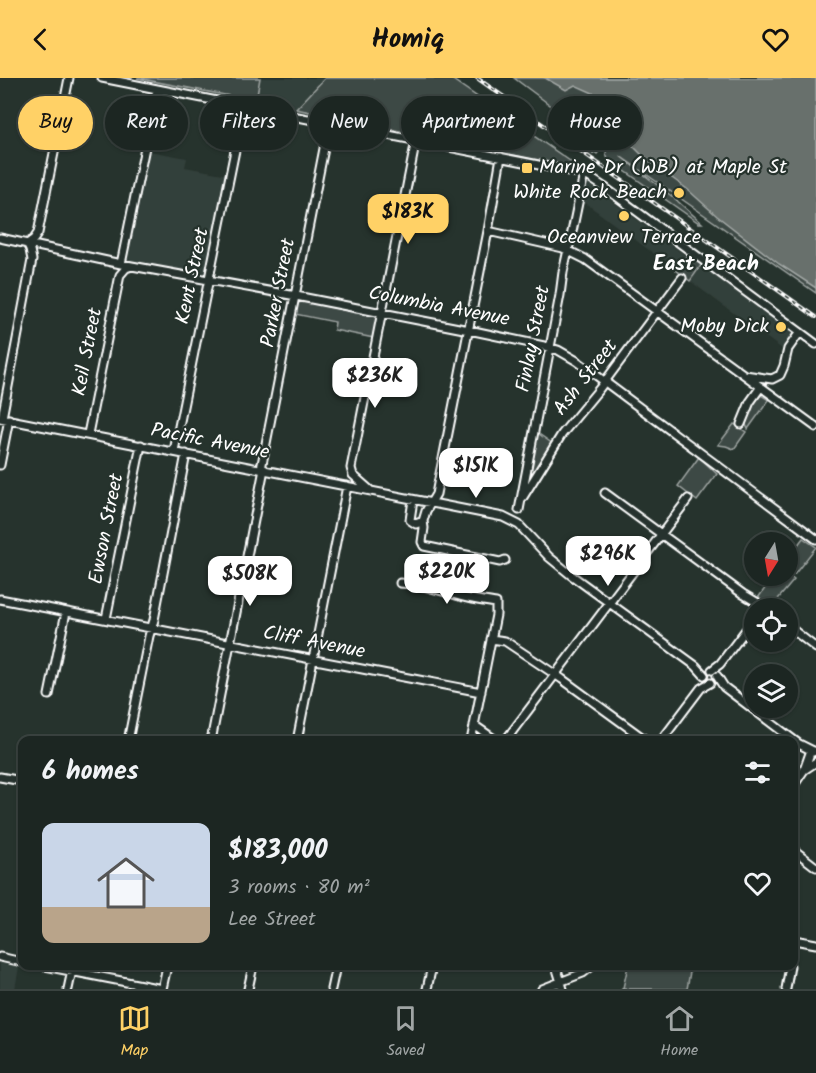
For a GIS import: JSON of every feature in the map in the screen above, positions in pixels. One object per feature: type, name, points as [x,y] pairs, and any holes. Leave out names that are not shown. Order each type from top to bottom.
[{"type":"street","points":[[0,465],[3,418],[33,260],[45,248],[40,242],[38,233],[69,78]]},
{"type":"street","points":[[102,78],[200,97]]},
{"type":"street","points":[[122,264],[157,89]]},
{"type":"street","name":"Kent Street","points":[[174,451],[235,150]]},
{"type":"street","name":"Parker Street","points":[[212,736],[324,150]]},
{"type":"street","points":[[370,490],[352,474],[351,468],[414,150]]},
{"type":"street","points":[[463,150],[584,174],[816,344]]},
{"type":"street","points":[[501,158],[436,494],[426,510],[423,521],[422,545],[500,562],[506,560]]},
{"type":"street","name":"Finlay Street","points":[[519,510],[584,174]]},
{"type":"street","points":[[488,231],[568,249],[592,262],[760,388],[816,427]]},
{"type":"street","points":[[33,260],[27,244],[38,233]]},
{"type":"street","name":"Columbia Avenue","points":[[0,238],[550,348],[577,362],[605,382],[816,539]]},
{"type":"street","points":[[112,262],[117,266],[120,275]]},
{"type":"street","points":[[120,275],[126,268],[132,266]]},
{"type":"street","name":"Keil Street","points":[[88,434],[120,275]]},
{"type":"street","name":"Ash Street","points":[[520,500],[562,435],[605,382],[682,278]]},
{"type":"street","points":[[744,376],[772,379],[780,375],[788,350],[801,332]]},
{"type":"street","points":[[741,424],[750,402],[760,388]]},
{"type":"street","name":"Pacific Avenue","points":[[3,418],[370,490],[513,521],[559,566],[711,676],[788,736]]},
{"type":"street","name":"Ewson Street","points":[[106,619],[141,445]]},
{"type":"street","points":[[129,736],[186,454]]},
{"type":"street","points":[[298,736],[347,486]]},
{"type":"street","points":[[604,493],[750,598]]},
{"type":"street","points":[[509,736],[688,499]]},
{"type":"street","points":[[413,500],[410,520],[416,524],[423,521]]},
{"type":"street","points":[[400,584],[413,584],[465,598],[496,603],[496,615],[472,736]]},
{"type":"street","name":"Cliff Avenue","points":[[0,599],[480,692]]},
{"type":"street","points":[[50,695],[66,612]]},
{"type":"street","points":[[665,736],[744,632]]},
{"type":"street","points":[[798,634],[816,648]]},
{"type":"street","points":[[491,639],[505,641],[640,736]]},
{"type":"street","points":[[474,725],[490,736]]},
{"type":"street","name":"Pacific Avenue","points":[[798,743],[813,755]]},
{"type":"street","points":[[798,778],[813,755]]},
{"type":"street","points":[[0,777],[18,780]]},
{"type":"street","points":[[798,853],[816,867]]},
{"type":"street","points":[[798,942],[816,944]]},
{"type":"street","points":[[0,957],[18,961]]},
{"type":"street","points":[[68,989],[72,970]]},
{"type":"street","points":[[76,970],[162,989],[166,970]]},
{"type":"street","points":[[248,989],[252,970]]},
{"type":"street","points":[[331,989],[335,970]]},
{"type":"street","points":[[427,989],[431,970]]},
{"type":"street","points":[[557,970],[562,986]]},
{"type":"street","points":[[542,989],[562,986],[586,970]]},
{"type":"street","points":[[786,989],[789,970]]},
{"type":"shaded area","points":[[137,78],[260,78],[257,96],[230,96]]},
{"type":"shaded area","points":[[260,78],[325,78],[297,108],[297,96],[257,96]]},
{"type":"shaded area","points":[[325,78],[450,78],[476,96],[401,96],[401,131],[389,129],[389,96],[309,96],[309,112],[297,108]]},
{"type":"shaded area","points":[[514,78],[816,78],[816,293],[620,156],[702,223],[608,159],[606,150],[642,150],[642,96],[548,96],[548,103]]},
{"type":"shaded area","points":[[545,78],[816,78],[816,288],[779,264],[637,150],[642,150],[642,96],[593,96],[593,93],[575,85],[566,90]]},
{"type":"shaded area","points":[[536,137],[548,146],[548,150],[554,150],[583,170],[489,150],[536,150]]},
{"type":"shaded area","points":[[587,150],[600,150],[597,154],[594,152],[593,154]]},
{"type":"shaded area","points":[[149,151],[187,158],[185,167],[228,175],[208,268],[203,274],[198,275],[133,262],[127,258],[126,253]]},
{"type":"shaded area","points":[[586,182],[686,256],[676,270],[580,199]]},
{"type":"shaded area","points":[[688,254],[702,264],[690,281],[676,270]]},
{"type":"shaded area","points":[[702,264],[794,333],[782,349],[690,281]]},
{"type":"shaded area","points":[[304,300],[362,314],[374,314],[377,319],[374,338],[334,330],[335,322],[295,314],[299,303]]},
{"type":"shaded area","points":[[761,395],[769,400],[748,429],[746,425],[749,412],[755,400]]},
{"type":"shaded area","points":[[734,424],[746,432],[734,449],[718,445]]},
{"type":"shaded area","points":[[536,432],[553,444],[529,481],[528,476]]},
{"type":"shaded area","points":[[699,457],[717,474],[697,501],[678,486]]},
{"type":"shaded area","points":[[803,538],[816,547],[798,570],[798,545]]},
{"type":"shaded area","points":[[767,586],[789,586],[779,598],[758,598]]},
{"type":"shaded area","points":[[0,963],[18,967],[15,989],[0,989]]},
{"type":"shaded area","points":[[627,970],[690,970],[687,989],[623,988]]},
{"type":"railway","points":[[477,78],[816,317]]},
{"type":"place","name":"Marine Dr (WB) at Maple St","points":[[527,168]]},
{"type":"place","name":"White Rock Beach","points":[[679,193]]},
{"type":"place","name":"Oceanview Terrace","points":[[624,216]]},
{"type":"place","name":"Moby Dick","points":[[781,327]]},
{"type":"district","name":"East Beach","points":[[706,264]]}]
